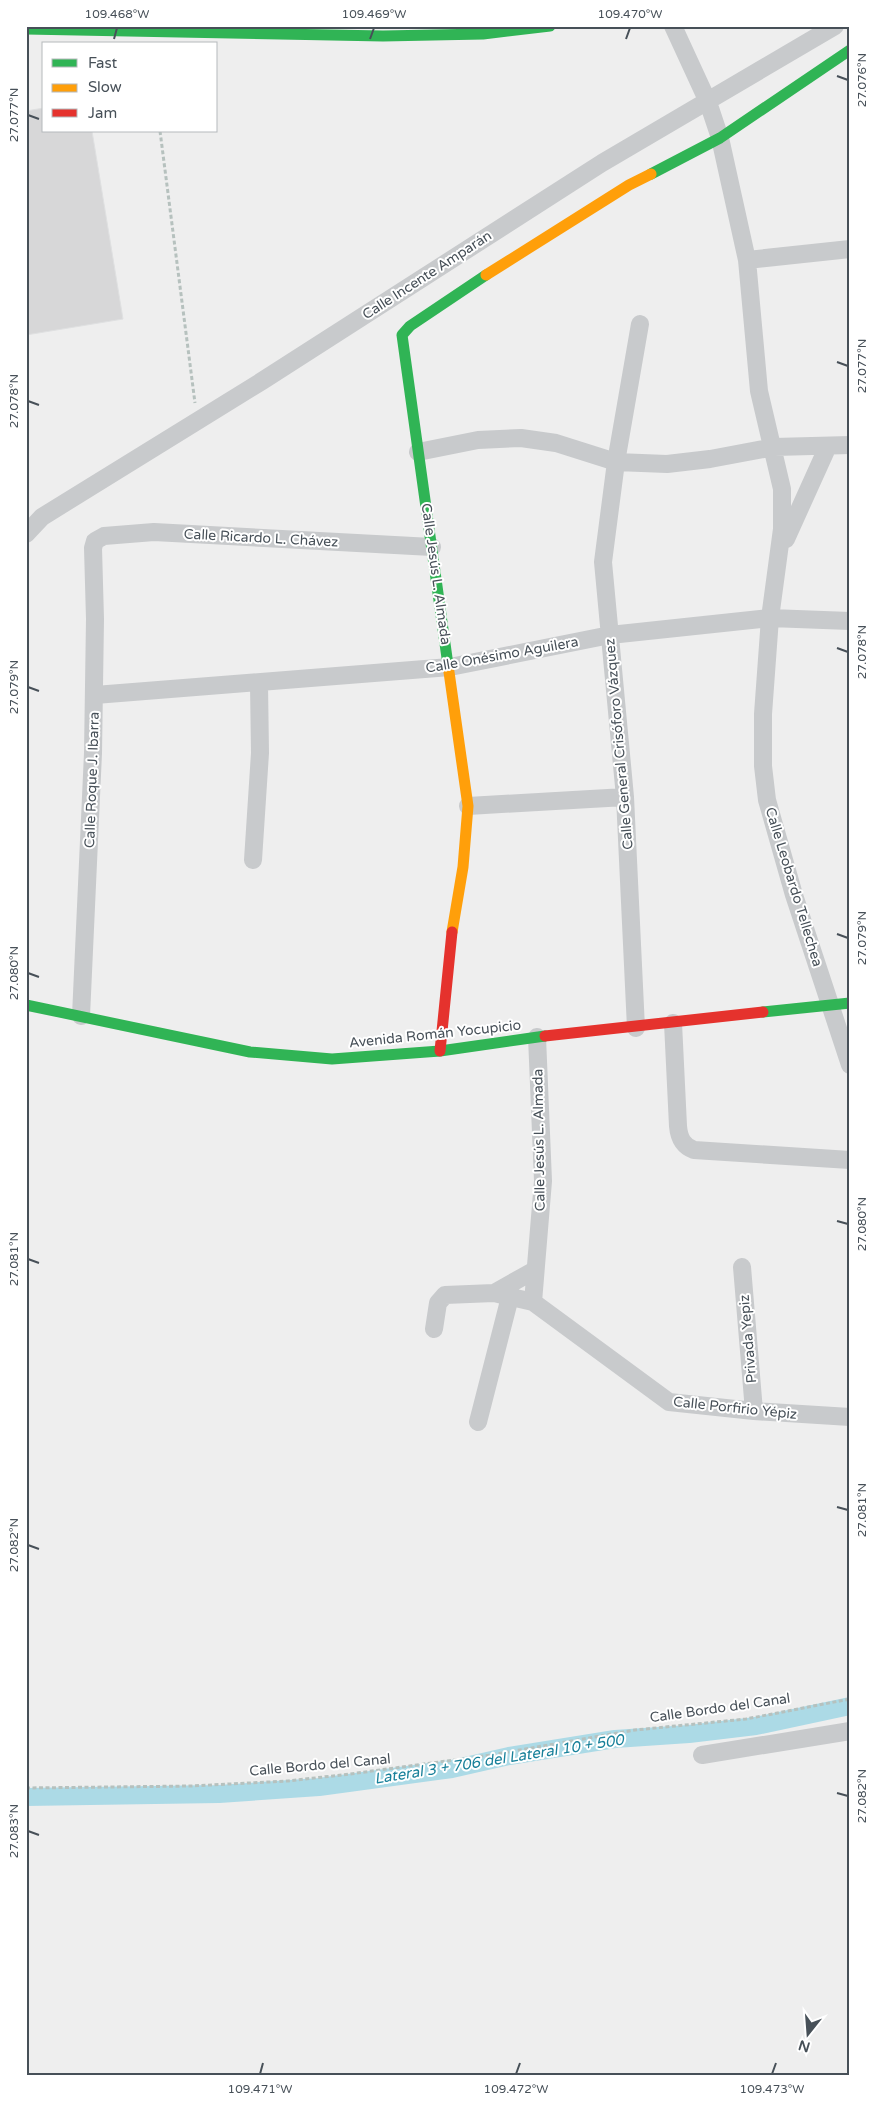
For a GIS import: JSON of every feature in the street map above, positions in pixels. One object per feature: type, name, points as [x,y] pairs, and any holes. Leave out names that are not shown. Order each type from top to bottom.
[{"type":"street","points":[[26,29],[383,36],[484,34],[550,26]]},
{"type":"street","name":"Calle Leobardo Tellechea","points":[[674,26],[709,106],[718,134],[747,260],[756,372],[782,489],[782,529],[770,618],[762,722],[763,766],[767,800],[794,895],[850,1065]]},
{"type":"street","name":"Calle Incente Amparán","points":[[26,534],[42,516],[197,422],[594,168],[709,106],[835,26]]},
{"type":"street","points":[[718,134],[850,50]]},
{"type":"street","name":"Calle Jesús L. Almada","points":[[440,1051],[448,953],[464,867],[468,806],[402,335],[410,326],[455,295],[629,185],[718,134]]},
{"type":"street","points":[[747,260],[850,249]]},
{"type":"street","name":"Calle General Crisóforo Vázquez","points":[[636,1028],[626,797],[603,562],[605,533],[616,462],[640,324]]},
{"type":"street","points":[[418,452],[478,440],[521,438],[556,443],[616,462],[689,462],[774,447],[850,445]]},
{"type":"street","name":"Calle Leobardo Tellechea","points":[[778,556],[828,446]]},
{"type":"street","name":"Calle Ricardo L. Chávez","points":[[93,544],[104,536],[154,532],[432,547]]},
{"type":"street","name":"Calle Roque J. Ibarra","points":[[81,1016],[94,695],[93,544]]},
{"type":"street","name":"Calle Onésimo Aguilera","points":[[94,695],[259,684],[450,667],[610,635],[770,618],[850,621]]},
{"type":"street","points":[[253,860],[260,753],[259,684]]},
{"type":"street","points":[[468,806],[626,797]]},
{"type":"street","name":"Avenida Román Yocupicio","points":[[26,1005],[220,1046],[273,1055],[332,1059],[440,1051],[537,1037],[636,1028],[850,1003]]},
{"type":"street","points":[[673,1023],[678,1126],[679,1134],[686,1147],[694,1150],[850,1160]]},
{"type":"street","name":"Calle Jesús L. Almada","points":[[533,1302],[543,1181],[537,1037]]},
{"type":"street","name":"Privada Yepiz","points":[[742,1267],[754,1412]]},
{"type":"street","points":[[478,1422],[502,1295],[535,1270]]},
{"type":"street","points":[[434,1329],[438,1303],[445,1295],[502,1295],[533,1302]]},
{"type":"street","name":"Calle Porfirio Yépiz","points":[[533,1302],[669,1402],[754,1412],[850,1417]]},
{"type":"street","points":[[702,1755],[850,1730]]},
{"type":"path","points":[[160,132],[197,422]]},
{"type":"path","name":"Calle Bordo del Canal","points":[[26,1788],[201,1785],[288,1781],[491,1756],[635,1730],[746,1719],[850,1698]]},
{"type":"building","points":[[42,108],[42,132],[92,132],[123,319],[26,335],[26,111]]},
{"type":"waterway","name":"Lateral 3 + 706 del Lateral 10 + 500","points":[[26,1797],[219,1794],[319,1787],[452,1769],[509,1756],[615,1739],[689,1734],[756,1726],[850,1706]]},
{"type":"traffic: fast","points":[[26,29],[383,36],[483,34],[550,26]]},
{"type":"traffic: fast","points":[[651,174],[720,138],[850,50]]},
{"type":"traffic: fast","points":[[448,665],[402,335],[410,326],[486,275]]},
{"type":"traffic: fast","points":[[763,1012],[850,1003]]},
{"type":"traffic: fast","points":[[26,1005],[250,1052],[332,1059],[440,1051],[545,1036]]},
{"type":"traffic: slow","points":[[486,275],[629,185],[651,174]]},
{"type":"traffic: slow","points":[[448,665],[468,806],[463,867],[452,932]]},
{"type":"traffic: jam","points":[[440,1051],[452,932]]},
{"type":"traffic: jam","points":[[545,1036],[763,1012]]}]
